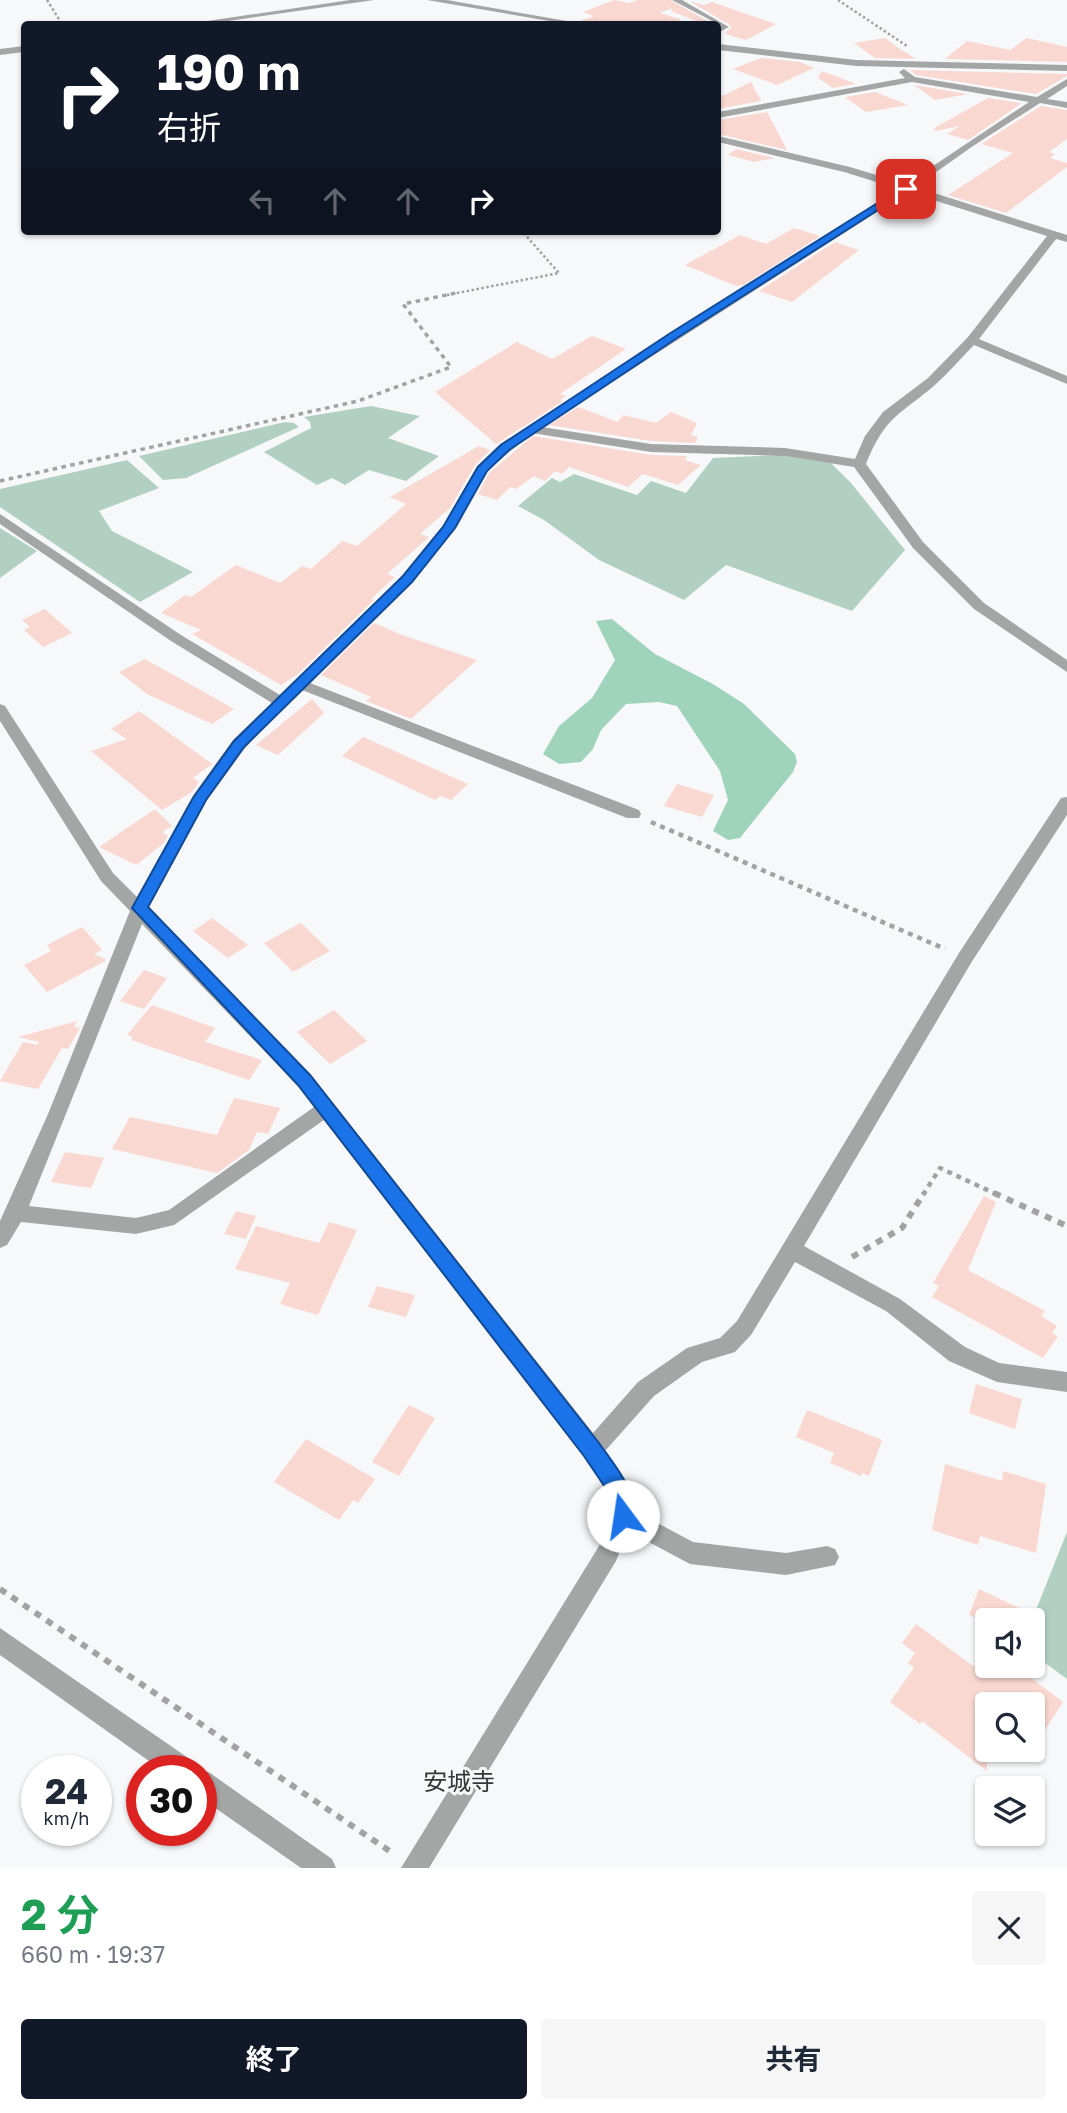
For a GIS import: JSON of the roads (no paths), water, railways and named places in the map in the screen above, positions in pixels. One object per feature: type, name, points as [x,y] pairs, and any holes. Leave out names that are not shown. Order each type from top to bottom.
[{"type":"street","points":[[213,21],[370,0]]},
{"type":"street","points":[[431,0],[561,21]]},
{"type":"street","points":[[676,0],[714,21]]},
{"type":"street","points":[[721,47],[811,59],[1067,68]]},
{"type":"street","points":[[0,52],[21,49]]},
{"type":"street","points":[[897,64],[912,79]]},
{"type":"street","points":[[721,114],[912,79],[1067,104]]},
{"type":"street","points":[[0,1239],[16,1213],[58,1114],[139,908],[200,798],[239,744],[407,579],[449,528],[482,469],[505,447],[530,429],[906,189],[969,144],[1067,82]]},
{"type":"street","points":[[721,140],[846,169],[1067,239]]},
{"type":"street","points":[[859,464],[871,436],[887,415],[932,381],[972,340],[1054,235]]},
{"type":"street","points":[[972,340],[1067,380]]},
{"type":"street","points":[[530,429],[651,448],[709,452],[785,452],[824,456],[859,464],[918,545],[979,606],[1067,667]]},
{"type":"street","points":[[0,518],[176,638],[281,702]]},
{"type":"street","points":[[300,684],[633,814]]},
{"type":"street","points":[[0,709],[107,877],[304,1080],[592,1450],[619,1490],[623,1516],[608,1553],[414,1868]]},
{"type":"street","points":[[592,1450],[646,1389],[695,1355],[727,1345],[744,1328],[965,958],[1067,802]]},
{"type":"street","points":[[16,1213],[136,1226],[173,1217],[326,1109]]},
{"type":"street","points":[[790,1249],[892,1306],[957,1354],[997,1372],[1067,1382]]},
{"type":"street","points":[[623,1516],[690,1553],[786,1564],[827,1557]]},
{"type":"street","points":[[0,1640],[163,1755]]},
{"type":"street","points":[[217,1793],[323,1868]]},
{"type":"district","name":"安城寺","points":[[459,1782]]}]
